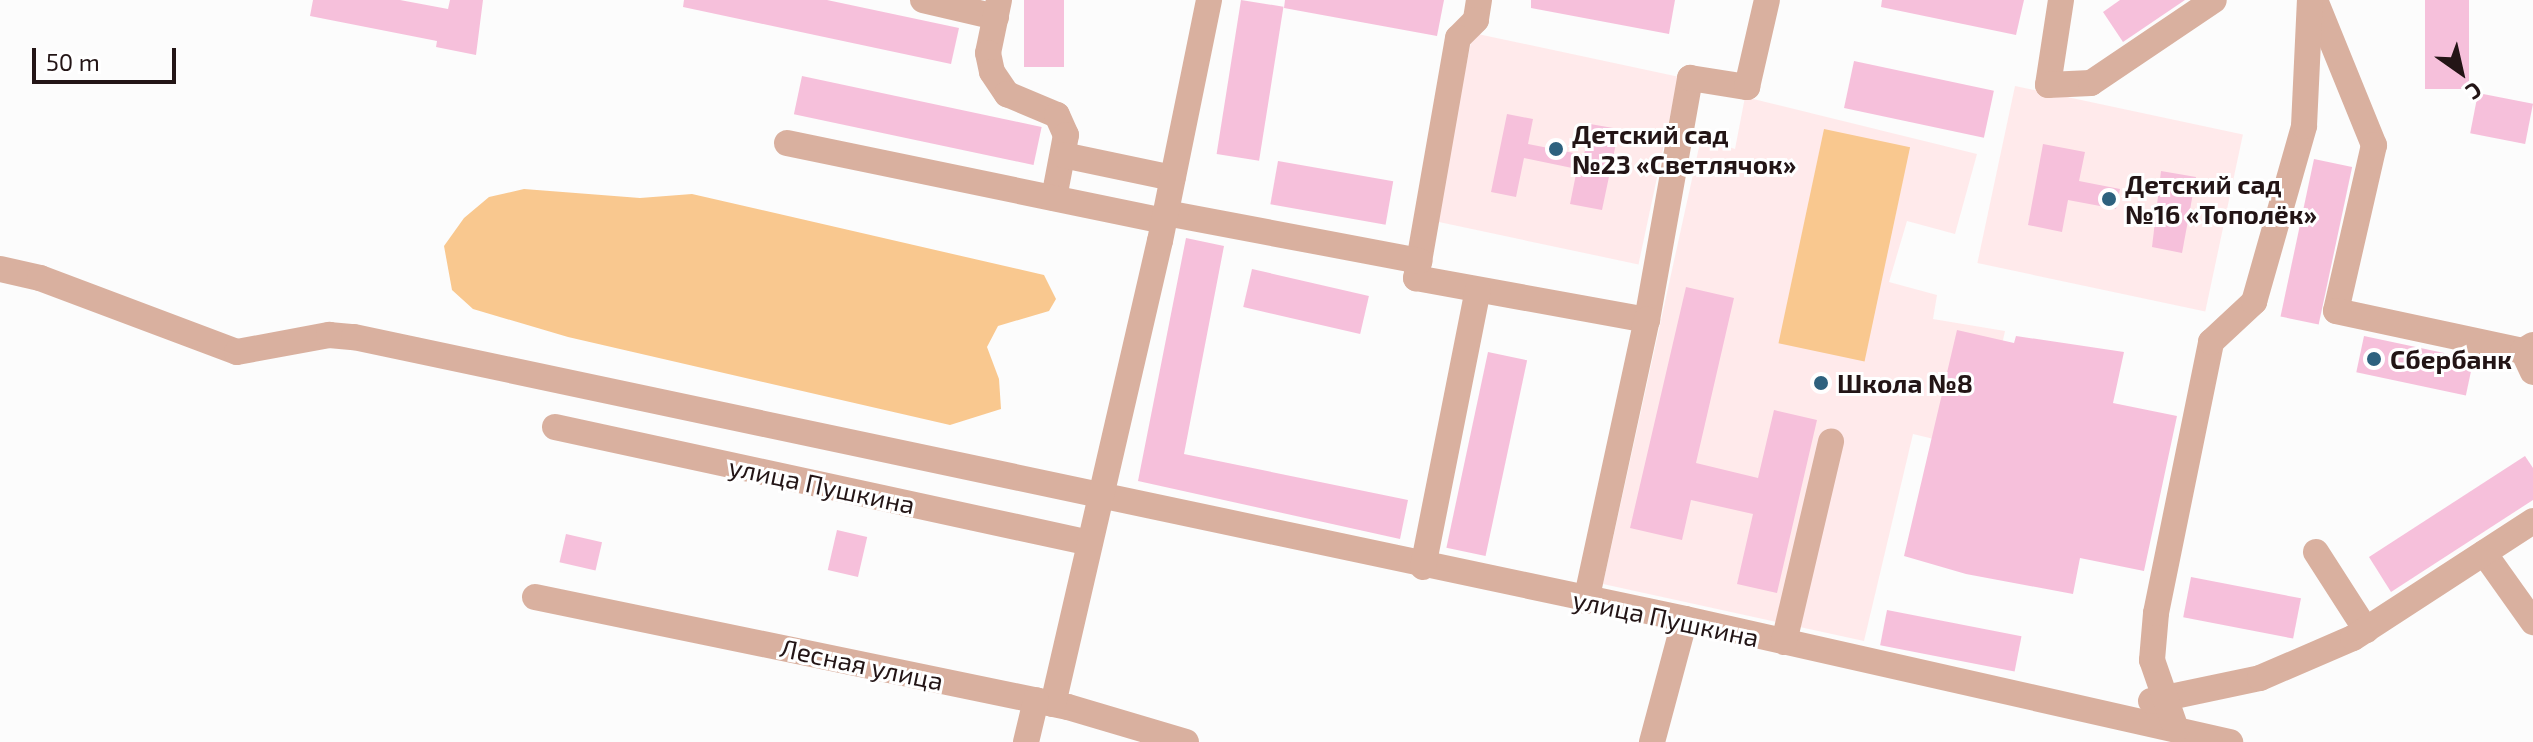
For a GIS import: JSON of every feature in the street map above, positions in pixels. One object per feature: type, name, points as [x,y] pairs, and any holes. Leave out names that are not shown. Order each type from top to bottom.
[{"type":"street","points":[[923,0],[997,8],[988,53],[992,72],[1007,94],[1057,115],[1066,135],[1054,198]]},
{"type":"street","points":[[1026,742],[1044,702],[1090,543],[1165,217],[1209,0]]},
{"type":"street","points":[[1479,0],[1476,20],[1458,38],[1416,278],[1647,320]]},
{"type":"street","points":[[1586,601],[1647,320],[1690,78],[1747,87],[1767,0]]},
{"type":"street","points":[[2061,0],[2048,85],[2091,83],[2214,0]]},
{"type":"street","points":[[2313,0],[2374,145],[2336,311],[2530,356]]},
{"type":"street","points":[[2176,729],[2152,660],[2156,613],[2211,342],[2254,302],[2304,126],[2313,0]]},
{"type":"street","points":[[787,143],[1054,198],[1419,261]]},
{"type":"street","points":[[1063,155],[1173,178]]},
{"type":"street","name":"улица Пушкина","points":[[0,269],[40,278],[237,352],[329,335],[354,337],[1423,567],[1685,619],[2230,742]]},
{"type":"street","points":[[1423,567],[1478,290]]},
{"type":"street","name":"улица Пушкина","points":[[555,427],[1090,543]]},
{"type":"street","points":[[1784,642],[1831,441]]},
{"type":"street","points":[[2109,714],[2164,697],[2260,678],[2366,630],[2533,521]]},
{"type":"street","points":[[2316,552],[2366,630]]},
{"type":"street","points":[[2484,553],[2529,608]]},
{"type":"street","name":"Лесная улица","points":[[535,597],[1044,702],[1186,742]]},
{"type":"street","points":[[1652,742],[1685,619]]},
{"type":"shaded area","name":"Детский сад №23 «Светлячок»","points":[[1473,33],[1678,77],[1638,264],[1433,221]]},
{"type":"shaded area","name":"Детский сад №16 «Тополёк»","points":[[2015,86],[2243,134],[2205,311],[1977,263]]},
{"type":"shaded area","name":"Школа №8","points":[[1745,97],[1977,154],[1955,234],[1907,221],[1889,282],[1937,295],[1933,319],[2005,331],[1979,450],[1913,434],[1864,641],[1603,584],[1701,138],[1735,149]]},
{"type":"shaded area","points":[[1824,129],[1910,147],[1865,362],[1778,343]]},
{"type":"shaded area","points":[[524,189],[640,198],[692,194],[1044,275],[1056,299],[1049,311],[998,326],[987,347],[999,379],[1001,409],[950,425],[568,337],[473,309],[452,290],[444,246],[464,218],[489,197]]},
{"type":"building","points":[[313,0],[400,0],[448,9],[450,0],[483,0],[476,55],[436,47],[437,41],[310,16]]},
{"type":"building","points":[[684,0],[827,0],[959,28],[951,64],[683,7]]},
{"type":"building","points":[[1024,0],[1064,0],[1064,67],[1024,67]]},
{"type":"building","points":[[1241,0],[1283,7],[1259,161],[1217,154]]},
{"type":"building","points":[[1285,0],[1444,0],[1437,36],[1284,8]]},
{"type":"building","points":[[1531,0],[1675,0],[1669,34],[1531,8]]},
{"type":"building","points":[[1882,0],[2024,0],[2016,35],[1881,7]]},
{"type":"building","points":[[2120,0],[2185,0],[2123,42],[2103,12]]},
{"type":"building","points":[[2425,0],[2469,0],[2469,89],[2425,89]]},
{"type":"building","points":[[1854,61],[1994,91],[1984,138],[1844,108]]},
{"type":"building","points":[[802,76],[1042,127],[1034,165],[794,114]]},
{"type":"building","points":[[2478,93],[2533,104],[2525,144],[2470,133]]},
{"type":"building","points":[[1507,114],[1533,119],[1528,144],[1584,155],[1590,124],[1619,129],[1602,210],[1570,204],[1577,169],[1524,158],[1516,197],[1491,192]]},
{"type":"building","points":[[2043,144],[2085,152],[2079,181],[2120,189],[2116,209],[2068,200],[2062,232],[2028,225]]},
{"type":"building","points":[[2314,159],[2352,167],[2319,325],[2281,316]]},
{"type":"building","points":[[1278,161],[1393,181],[1386,225],[1270,204]]},
{"type":"building","points":[[2161,171],[2196,177],[2182,253],[2152,247]]},
{"type":"building","points":[[1186,238],[1224,246],[1184,454],[1408,500],[1400,539],[1138,481]]},
{"type":"building","points":[[1252,269],[1369,296],[1360,334],[1243,307]]},
{"type":"building","points":[[1686,287],[1734,298],[1696,463],[1758,478],[1774,410],[1817,420],[1777,593],[1737,584],[1753,514],[1691,500],[1682,540],[1630,528]]},
{"type":"building","points":[[1957,330],[2014,343],[2016,336],[2124,352],[2113,403],[2177,416],[2144,571],[2080,558],[2073,594],[1966,574],[1904,556]]},
{"type":"building","points":[[2364,336],[2474,359],[2466,395],[2356,372]]},
{"type":"building","points":[[1488,352],[1527,360],[1486,556],[1446,548]]},
{"type":"building","points":[[2525,456],[2533,468],[2533,500],[2391,592],[2369,557]]},
{"type":"building","points":[[837,530],[867,537],[858,577],[828,570]]},
{"type":"building","points":[[566,534],[602,542],[596,571],[559,562]]},
{"type":"building","points":[[2191,577],[2301,598],[2293,639],[2183,617]]},
{"type":"building","points":[[1887,610],[2021,636],[2015,671],[1880,645]]},
{"type":"place","name":"Детский сад №23 «Светлячок»","points":[[1556,149]]},
{"type":"place","name":"Детский сад №16 «Тополёк»","points":[[2109,199]]},
{"type":"place","name":"Сбербанк","points":[[2374,359]]},
{"type":"place","name":"Школа №8","points":[[1821,383]]}]
